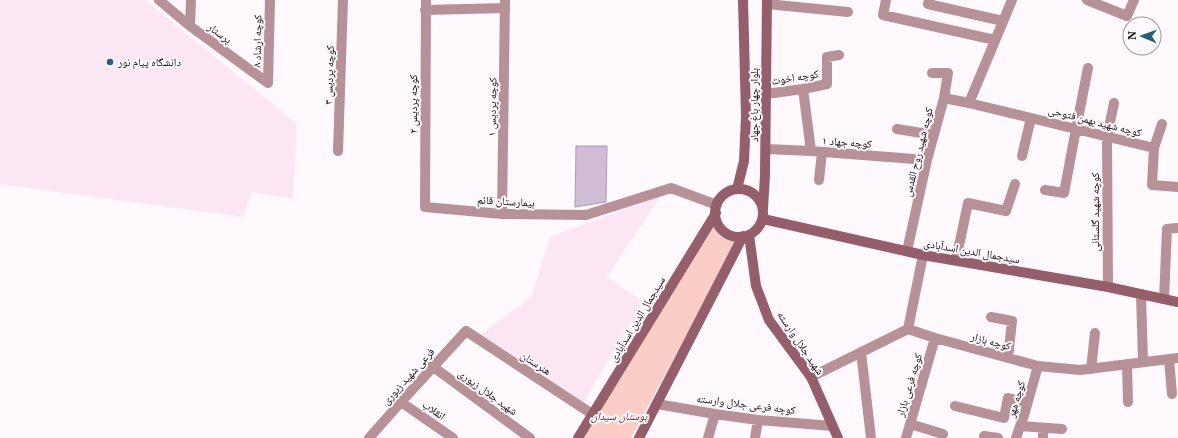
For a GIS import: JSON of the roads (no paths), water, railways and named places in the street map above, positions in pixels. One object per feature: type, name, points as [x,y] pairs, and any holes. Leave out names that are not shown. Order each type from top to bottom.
[{"type":"main road","name":"بلوار چهار باغ جهاد","points":[[736,189],[745,154],[746,116],[743,0]]},
{"type":"main road","name":"بلوار چهار باغ جهاد","points":[[763,214],[766,148],[767,2]]},
{"type":"main road","points":[[736,189],[751,191],[761,202],[763,214],[759,227],[746,235],[735,236],[727,233],[721,228],[717,221],[716,209],[720,199],[724,194],[736,189]]},
{"type":"main road","name":"سیدجمال الدین اسدآبادی","points":[[578,438],[716,209]]},
{"type":"main road","name":"سیدجمال الدین اسدآبادی","points":[[763,214],[922,255],[1108,287],[1178,302]]},
{"type":"main road","points":[[639,438],[746,235]]},
{"type":"main road","name":"شهید جلال وارسته","points":[[746,235],[756,286],[769,320],[811,377],[838,438]]},
{"type":"street","name":"پرستار","points":[[159,0],[190,26],[268,83]]},
{"type":"street","points":[[190,26],[191,0]]},
{"type":"street","name":"کوچه ارشاد ۸","points":[[268,83],[270,0]]},
{"type":"street","name":"کوچه پردیس ۳","points":[[338,151],[343,0]]},
{"type":"street","points":[[886,0],[883,15],[995,40]]},
{"type":"street","points":[[929,0],[928,4],[1003,21]]},
{"type":"street","points":[[969,103],[1012,0]]},
{"type":"street","points":[[1087,0],[1126,16],[1134,0]]},
{"type":"street","points":[[767,2],[848,12]]},
{"type":"street","points":[[426,5],[505,4]]},
{"type":"street","name":"کوچه پردیس ۱","points":[[502,214],[505,4]]},
{"type":"street","name":"کوچه پردیس ۲","points":[[425,207],[426,5]]},
{"type":"street","name":"کوچه اخوت","points":[[766,94],[827,84],[827,57],[839,55]]},
{"type":"street","points":[[1045,190],[1064,193],[1088,68]]},
{"type":"street","points":[[932,73],[948,73],[944,98]]},
{"type":"street","points":[[802,89],[810,151]]},
{"type":"street","name":"کوچه شهید روح القدس","points":[[908,251],[927,160],[944,98],[969,103]]},
{"type":"street","name":"کوچه شهید بهمن فتوحی","points":[[969,103],[1154,148]]},
{"type":"street","name":"کوچه شهید گلستانی","points":[[1108,287],[1107,137],[1114,103]]},
{"type":"street","points":[[1022,156],[1031,118]]},
{"type":"street","points":[[1162,124],[1154,148],[1152,185],[1178,187]]},
{"type":"street","points":[[897,129],[934,135]]},
{"type":"street","name":"کوچه جهاد ۱","points":[[766,148],[927,160]]},
{"type":"street","points":[[819,180],[822,152]]},
{"type":"street","points":[[956,260],[968,203],[1006,211],[1015,184]]},
{"type":"street","name":"بیمارستان قائم","points":[[425,207],[502,214],[586,215],[671,188],[716,209]]},
{"type":"street","points":[[1164,300],[1167,229],[1177,228]]},
{"type":"street","points":[[811,377],[908,329],[922,255]]},
{"type":"street","points":[[1141,294],[1143,362]]},
{"type":"street","points":[[990,317],[1012,321],[1008,358]]},
{"type":"street","name":"کوچه بازار","points":[[908,329],[1038,366],[1080,370],[1174,358]]},
{"type":"street","name":"هنرستان","points":[[466,331],[592,414]]},
{"type":"street","name":"فرعی شهید زیوری","points":[[369,438],[432,366],[466,331]]},
{"type":"street","points":[[1091,369],[1095,333]]},
{"type":"street","name":"کوچه فرعی بازار","points":[[906,438],[936,338]]},
{"type":"street","points":[[861,352],[871,438]]},
{"type":"street","points":[[1172,394],[1174,358]]},
{"type":"street","points":[[1127,364],[1128,402]]},
{"type":"street","name":"شهید جلال زیوری","points":[[432,366],[530,438]]},
{"type":"street","name":"کوچه مهر","points":[[1016,438],[1028,403],[1038,366]]},
{"type":"street","points":[[955,406],[1004,418],[1008,398],[1028,403]]},
{"type":"street","name":"انقلاب","points":[[401,402],[453,438]]},
{"type":"street","name":"کوچه فرعی جلال وارسته","points":[[658,404],[758,420],[832,426]]},
{"type":"street","points":[[708,438],[715,414]]},
{"type":"street","points":[[755,438],[758,420]]},
{"type":"street","points":[[910,424],[943,434]]},
{"type":"street","points":[[1020,426],[1043,433],[1062,429]]},
{"type":"street","points":[[984,436],[998,438]]},
{"type":"place","name":"دانشگاه پیام نور","points":[[110,62]]},
{"type":"park label","name":"بوستان سیدان","points":[[619,416]]}]
